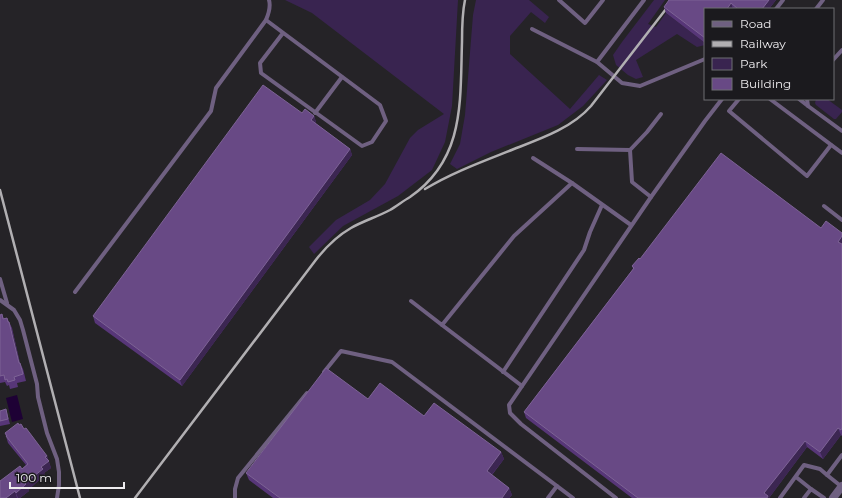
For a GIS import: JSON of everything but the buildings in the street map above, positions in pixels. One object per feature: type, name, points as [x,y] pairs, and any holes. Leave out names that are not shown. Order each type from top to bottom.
[{"type":"lane","points":[[76,292],[211,111],[216,88],[266,20],[269,13],[269,0]]},
{"type":"lane","points":[[559,0],[585,24],[604,0]]},
{"type":"lane","points":[[597,62],[644,0]]},
{"type":"lane","points":[[777,8],[783,0]]},
{"type":"lane","points":[[817,8],[824,0]]},
{"type":"lane","points":[[266,20],[283,32],[380,105],[386,121],[372,142],[362,146],[261,73],[260,63],[283,32]]},
{"type":"lane","points":[[532,29],[597,62],[622,83],[640,86],[704,59]]},
{"type":"lane","points":[[834,59],[842,50]]},
{"type":"lane","points":[[315,112],[342,77]]},
{"type":"lane","points":[[616,498],[521,424],[510,413],[509,405],[651,197],[721,100]]},
{"type":"lane","points":[[738,100],[729,111],[807,176],[830,145]]},
{"type":"lane","points":[[771,100],[842,153]]},
{"type":"lane","points":[[800,100],[842,131]]},
{"type":"lane","points":[[807,100],[808,106]]},
{"type":"lane","points":[[651,197],[632,182],[630,150],[661,114]]},
{"type":"lane","points":[[577,149],[630,150]]},
{"type":"lane","points":[[533,158],[572,183],[631,226]]},
{"type":"lane","points":[[442,325],[514,236],[572,183]]},
{"type":"lane","points":[[503,372],[584,250],[602,205]]},
{"type":"lane","points":[[824,206],[842,220]]},
{"type":"lane","points":[[0,279],[7,304]]},
{"type":"lane","points":[[0,300],[14,310],[20,320],[23,330],[37,384],[38,397],[57,459],[60,485],[57,498]]},
{"type":"lane","points":[[411,301],[522,386]]},
{"type":"lane","points":[[321,375],[340,352],[392,362],[573,498]]},
{"type":"lane","points":[[235,498],[235,489],[238,478],[312,387]]},
{"type":"lane","points":[[827,475],[842,455]]},
{"type":"lane","points":[[780,498],[804,465],[820,469],[827,475],[839,492]]},
{"type":"lane","points":[[796,477],[824,498]]},
{"type":"lane","points":[[548,498],[557,486]]},
{"type":"lane","points":[[804,498],[811,489]]},
{"type":"green space","points":[[285,0],[458,0],[452,106],[445,142],[432,170],[398,196],[343,226],[314,254],[309,247],[336,220],[370,200],[385,184],[410,138],[418,130],[444,114],[312,13]]},
{"type":"green space","points":[[476,0],[529,0],[549,17],[545,23],[531,12],[510,36],[510,54],[570,109],[599,75],[607,80],[583,106],[558,125],[491,152],[457,169],[450,164],[460,144],[465,115],[473,15]]},
{"type":"green space","points":[[654,0],[665,0],[648,24],[656,27],[666,13],[704,42],[704,45],[697,47],[677,34],[636,60],[643,77],[636,79],[628,75],[616,65],[613,55]]},
{"type":"green space","points":[[816,100],[828,100],[842,110],[842,112],[836,119],[834,119],[815,103]]},
{"type":"shaded area","points":[[17,395],[23,419],[12,422],[6,398]]},
{"type":"railway","points":[[135,498],[323,251],[346,231],[390,210],[410,197],[428,182],[441,165],[450,147],[456,128],[461,86],[462,21],[465,0]]},
{"type":"railway","points":[[425,189],[446,177],[545,137],[575,121],[591,106],[673,0]]},
{"type":"railway","points":[[0,190],[80,498]]}]
